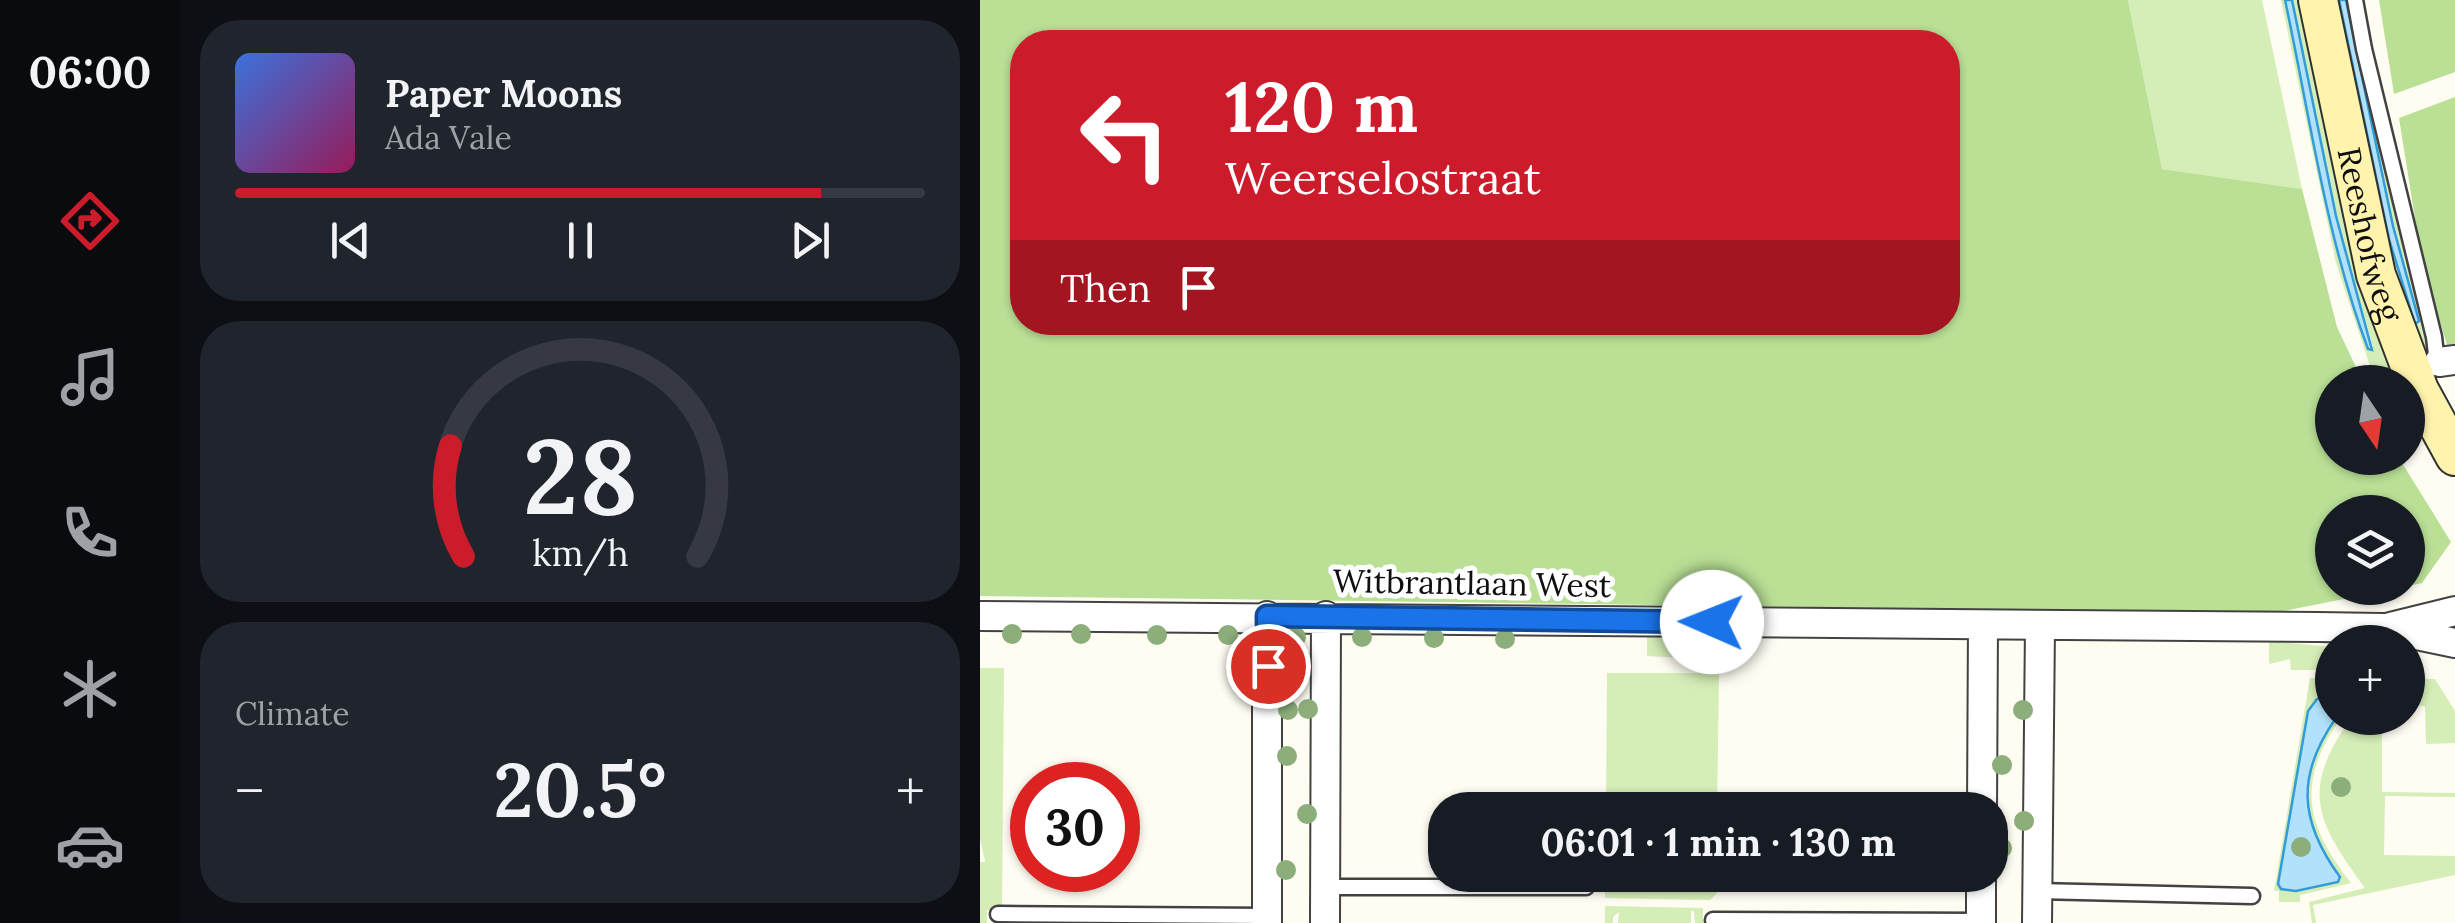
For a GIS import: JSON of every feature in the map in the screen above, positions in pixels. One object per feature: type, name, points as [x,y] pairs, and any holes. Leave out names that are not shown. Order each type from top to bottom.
[{"type":"street","name":"Reeshofweg","points":[[2318,0],[2376,275],[2435,365],[2455,456]]},
{"type":"street","name":"Witbrantlaan West","points":[[2396,625],[2455,611]]},
{"type":"street","name":"Witbrantlaan West","points":[[980,616],[1326,616],[2315,628]]},
{"type":"street","points":[[1266,920],[1267,616]]},
{"type":"street","points":[[1325,923],[1326,616]]},
{"type":"street","points":[[1982,792],[1983,626]]},
{"type":"street","points":[[2037,923],[2040,626]]},
{"type":"street","name":"Witbrantlaan West","points":[[2425,637],[2455,644]]},
{"type":"street","points":[[1981,922],[1982,892]]},
{"type":"lane","points":[[2356,0],[2435,365]]},
{"type":"lane","points":[[1325,888],[1428,888]]},
{"type":"lane","points":[[2037,891],[2252,896]]},
{"type":"lane","points":[[998,914],[1266,920]]},
{"type":"lane","points":[[1713,920],[1981,922]]},
{"type":"green space","points":[[980,0],[2128,0],[2162,169],[2302,189],[2337,327],[2355,365],[2315,365],[2315,475],[2410,475],[2422,495],[2315,495],[2315,605],[2273,613],[980,596]]},
{"type":"green space","points":[[2128,0],[2262,0],[2302,189],[2162,169]]},
{"type":"green space","points":[[2281,0],[2285,0],[2339,258],[2357,319],[2373,347],[2336,216],[2292,0],[2304,0],[2395,365],[2370,365],[2336,263]]},
{"type":"green space","points":[[2333,0],[2339,0],[2389,239],[2414,323],[2419,321],[2393,226],[2346,0],[2353,0],[2398,220],[2434,352],[2414,345],[2401,309]]},
{"type":"green space","points":[[2379,0],[2455,0],[2455,72],[2394,94]]},
{"type":"green space","points":[[2455,97],[2455,344],[2447,345],[2422,262],[2399,118]]},
{"type":"green space","points":[[2425,500],[2451,542],[2425,579]]},
{"type":"green space","points":[[1647,636],[1731,637],[1731,651],[1687,658],[1647,656]]},
{"type":"green space","points":[[2269,641],[2315,645],[2315,670],[2291,670],[2290,659],[2269,664]]},
{"type":"green space","points":[[980,668],[1004,668],[1002,910],[987,910],[987,923],[980,923],[980,862],[985,862],[980,838]]},
{"type":"green space","points":[[1607,673],[1719,673],[1717,792],[1606,792]]},
{"type":"green space","points":[[2310,678],[2315,678],[2315,708],[2278,884],[2340,877],[2317,837],[2308,798],[2314,759],[2325,735],[2331,735],[2317,762],[2312,802],[2324,841],[2351,883],[2300,895],[2300,902],[2279,902],[2279,891],[2274,891]]},
{"type":"green space","points":[[2425,679],[2435,679],[2455,711],[2455,743],[2426,744]]},
{"type":"green space","points":[[2341,735],[2382,735],[2382,792],[2455,793],[2455,797],[2385,796],[2384,855],[2455,856],[2455,875],[2313,905],[2316,923],[2312,923],[2309,902],[2365,888],[2335,844],[2320,806],[2324,766]]},
{"type":"green space","points":[[1605,892],[1717,892],[1710,900],[1605,898]]},
{"type":"green space","points":[[1605,906],[1703,908],[1703,923],[1695,923],[1691,911],[1691,923],[1618,923],[1619,912],[1613,923],[1605,923]]},
{"type":"water","points":[[2285,0],[2292,0],[2336,216],[2372,350],[2368,349],[2353,307],[2330,220]]},
{"type":"water","points":[[2339,0],[2346,0],[2393,226],[2419,321],[2415,324],[2389,239]]},
{"type":"water","points":[[2315,702],[2315,735],[2325,735],[2309,779],[2310,817],[2316,837],[2340,877],[2338,882],[2296,891],[2281,889],[2278,884],[2308,711]]},
{"type":"route","points":[[1268,666],[1267,616],[1712,622]]}]
